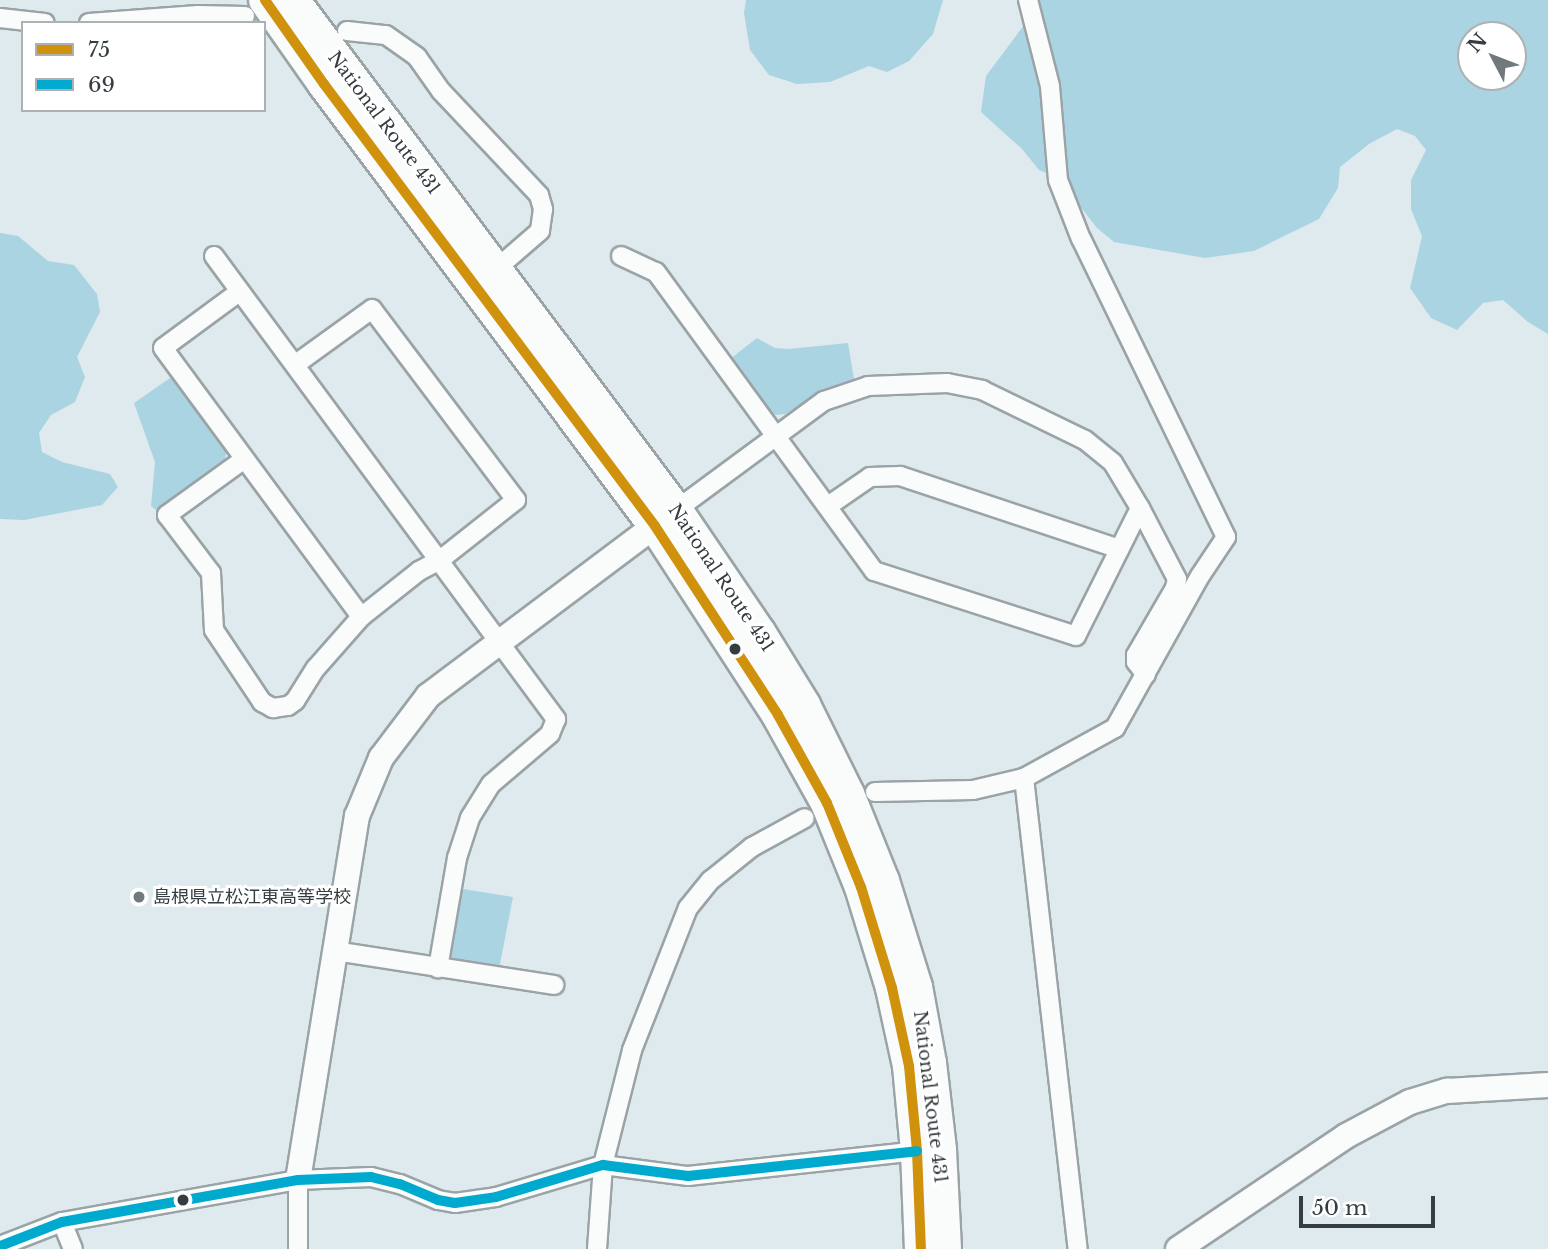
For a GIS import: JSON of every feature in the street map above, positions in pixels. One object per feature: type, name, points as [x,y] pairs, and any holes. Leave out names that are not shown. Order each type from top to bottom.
[{"type":"highway","name":"National Route 431","points":[[293,0],[495,270],[665,518],[827,803],[861,887],[892,988],[909,1066],[917,1151],[921,1249]]},
{"type":"highway","name":"National Route 431","points":[[255,8],[324,85],[665,518],[759,632],[804,705],[848,794],[883,881],[916,987],[930,1063],[940,1150],[945,1249]]},
{"type":"street","points":[[875,792],[973,790],[1024,778],[1115,729],[1200,576],[1224,545],[1225,531],[1081,239],[1058,180],[1050,86],[1028,0]]},
{"type":"street","points":[[102,21],[193,7],[255,8]]},
{"type":"street","points":[[0,19],[22,21]]},
{"type":"street","points":[[346,31],[386,35],[417,57],[441,91],[532,184],[539,195],[543,209],[540,231],[495,270]]},
{"type":"street","points":[[214,256],[440,560],[498,644],[554,715],[556,724],[551,734],[491,784],[470,818],[457,858],[438,968]]},
{"type":"street","points":[[621,256],[656,272],[874,571],[1076,636],[1140,508]]},
{"type":"street","points":[[239,292],[163,348],[360,617]]},
{"type":"street","points":[[243,460],[167,515],[211,573],[214,630],[262,702],[267,707],[279,709],[295,701],[316,668],[360,617],[419,571],[440,560],[516,500],[372,309],[296,364]]},
{"type":"street","points":[[298,1249],[298,1180],[357,816],[381,758],[428,696],[824,401],[868,386],[947,383],[982,390],[1085,440],[1113,463],[1177,579],[1175,589],[1136,655],[1139,667],[1146,675]]},
{"type":"street","points":[[828,506],[870,477],[900,476],[1119,549]]},
{"type":"street","points":[[1024,778],[1078,1249]]},
{"type":"street","points":[[597,1249],[603,1166],[632,1050],[688,908],[711,880],[752,846],[805,818]]},
{"type":"street","points":[[335,951],[554,985]]},
{"type":"street","points":[[1178,1249],[1346,1136],[1395,1108],[1447,1091],[1548,1085]]},
{"type":"street","points":[[0,1246],[62,1222],[298,1180],[371,1177],[400,1184],[438,1200],[455,1203],[496,1197],[603,1166],[688,1176],[917,1151]]},
{"type":"street","points":[[62,1222],[73,1249]]},
{"type":"shaded area","points":[[746,0],[943,0],[933,34],[909,61],[887,72],[869,66],[830,82],[797,84],[769,75],[750,50],[744,13]]},
{"type":"shaded area","points":[[1039,0],[1548,0],[1548,334],[1528,322],[1503,300],[1483,303],[1457,330],[1431,318],[1410,288],[1422,236],[1411,209],[1411,180],[1426,150],[1415,136],[1397,129],[1369,144],[1340,167],[1338,188],[1319,219],[1254,251],[1205,258],[1114,242],[1097,228],[1080,206],[1070,183],[1039,170],[1022,149],[981,112],[986,76],[1039,5]]},
{"type":"shaded area","points":[[0,233],[18,236],[48,261],[74,265],[97,294],[100,312],[77,357],[85,377],[75,402],[51,415],[39,433],[42,452],[62,462],[110,474],[118,487],[102,505],[24,520],[0,519]]},
{"type":"shaded area","points":[[757,338],[775,348],[789,349],[848,343],[854,379],[826,390],[785,414],[776,415],[769,412],[730,359]]},
{"type":"shaded area","points":[[173,376],[227,450],[224,462],[156,510],[151,506],[155,462],[134,403]]},
{"type":"shaded area","points":[[457,888],[513,897],[499,969],[452,962],[445,955]]},
{"type":"transit line","name":"75","points":[[265,0],[324,84],[655,526],[778,715],[827,803],[861,887],[892,988],[909,1066],[917,1151],[921,1249]]},
{"type":"transit line","name":"69","points":[[0,1246],[62,1222],[298,1180],[371,1177],[400,1184],[438,1200],[455,1203],[496,1197],[603,1165],[688,1176],[917,1151]]},
{"type":"place","name":"島根県立松江東高等学校","points":[[139,897]]}]
